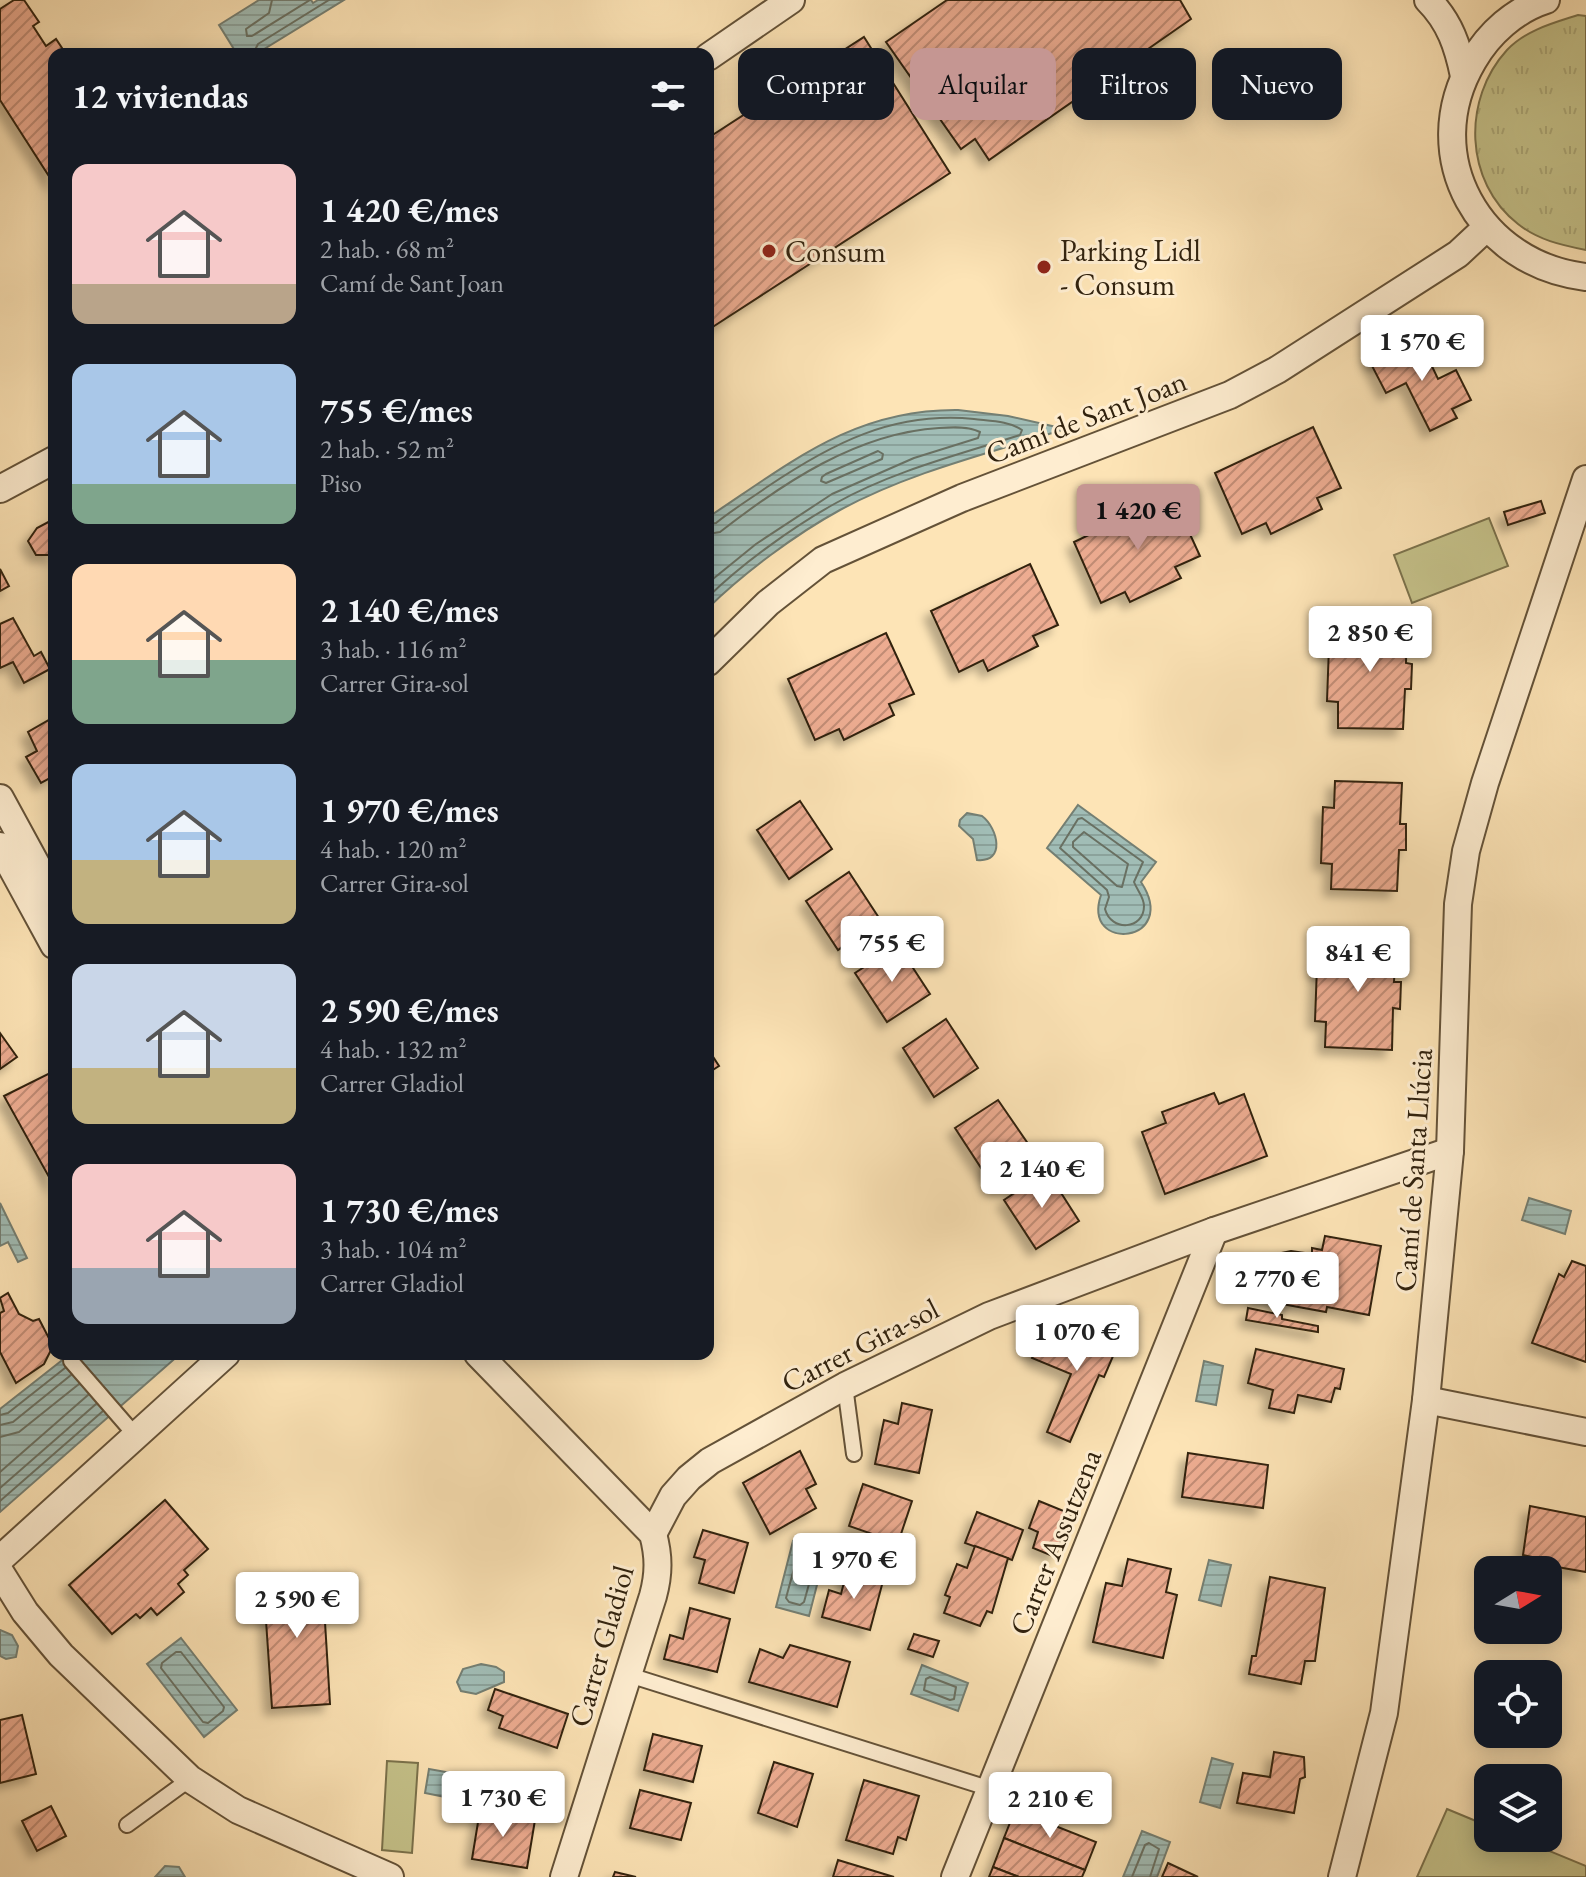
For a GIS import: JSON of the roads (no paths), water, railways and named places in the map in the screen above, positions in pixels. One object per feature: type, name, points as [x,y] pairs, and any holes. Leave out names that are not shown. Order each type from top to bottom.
[{"type":"street","points":[[714,53],[791,0]]},
{"type":"street","points":[[1428,0],[1448,26],[1457,46],[1464,76]]},
{"type":"street","points":[[1540,1],[1491,35],[1464,76],[1457,97],[1452,133],[1456,170],[1470,205],[1509,249],[1547,270],[1586,277]]},
{"type":"street","name":"Camí de Sant Joan","points":[[714,656],[768,603],[823,560],[948,504],[1230,395],[1277,370],[1458,254],[1487,227]]},
{"type":"street","points":[[0,489],[48,463]]},
{"type":"street","name":"Camí de Santa Llúcia","points":[[1342,1877],[1384,1713],[1426,1400],[1450,1151],[1458,904],[1466,851],[1485,783],[1586,479]]},
{"type":"street","points":[[0,798],[48,886]]},
{"type":"street","points":[[0,846],[48,934]]},
{"type":"street","name":"Carrer Gira-sol","points":[[653,1534],[673,1496],[710,1461],[845,1386],[989,1316],[1214,1231],[1450,1151]]},
{"type":"street","name":"Carrer Assutzena","points":[[955,1877],[1214,1231]]},
{"type":"street","points":[[0,1559],[219,1360]]},
{"type":"street","name":"Carrer Gladiol","points":[[484,1360],[653,1534],[658,1561],[658,1577],[629,1675],[564,1877]]},
{"type":"street","points":[[1426,1400],[1586,1432]]},
{"type":"street","points":[[0,1572],[25,1612],[61,1655],[190,1779],[238,1810],[390,1877]]},
{"type":"lane","points":[[71,1361],[136,1436]]},
{"type":"lane","points":[[845,1386],[854,1454]]},
{"type":"lane","points":[[629,1675],[991,1789]]},
{"type":"lane","points":[[127,1825],[190,1779]]},
{"type":"water","points":[[259,0],[311,0],[313,3],[318,0],[344,0],[266,48],[233,48],[219,25]]},
{"type":"water","points":[[958,410],[1008,416],[1065,429],[951,464],[894,485],[840,510],[789,542],[714,603],[714,513],[828,441],[888,418]]},
{"type":"water","points":[[1078,805],[1156,862],[1141,882],[1150,902],[1149,918],[1141,928],[1128,934],[1115,933],[1104,926],[1099,914],[1101,895],[1047,848]]},
{"type":"water","points":[[967,813],[982,816],[992,828],[996,851],[986,859],[977,860],[973,839],[959,826]]},
{"type":"water","points":[[1529,1198],[1571,1211],[1565,1234],[1522,1220]]},
{"type":"water","points":[[0,1203],[27,1258],[18,1262],[8,1242],[0,1246]]},
{"type":"water","points":[[62,1360],[173,1360],[0,1512],[0,1409]]},
{"type":"water","points":[[1204,1361],[1223,1366],[1216,1405],[1196,1401]]},
{"type":"water","points":[[793,1541],[826,1550],[809,1616],[776,1607]]},
{"type":"water","points":[[1209,1560],[1231,1565],[1221,1606],[1199,1600]]},
{"type":"water","points":[[0,1630],[12,1635],[18,1646],[16,1657],[6,1659],[0,1656]]},
{"type":"water","points":[[181,1638],[237,1710],[204,1737],[147,1664]]},
{"type":"water","points":[[481,1664],[504,1672],[504,1682],[476,1694],[461,1691],[457,1682],[463,1669]]},
{"type":"water","points":[[922,1665],[968,1683],[958,1711],[911,1694]]},
{"type":"water","points":[[1212,1758],[1233,1764],[1220,1808],[1200,1802]]},
{"type":"water","points":[[429,1769],[474,1777],[470,1802],[425,1793]]},
{"type":"water","points":[[1142,1831],[1170,1842],[1157,1877],[1123,1877]]},
{"type":"water","points":[[165,1866],[179,1867],[185,1877],[155,1877]]},
{"type":"place","name":"Consum","points":[[769,251]]},
{"type":"place","name":"Parking Lidl - Consum","points":[[1044,267]]}]
